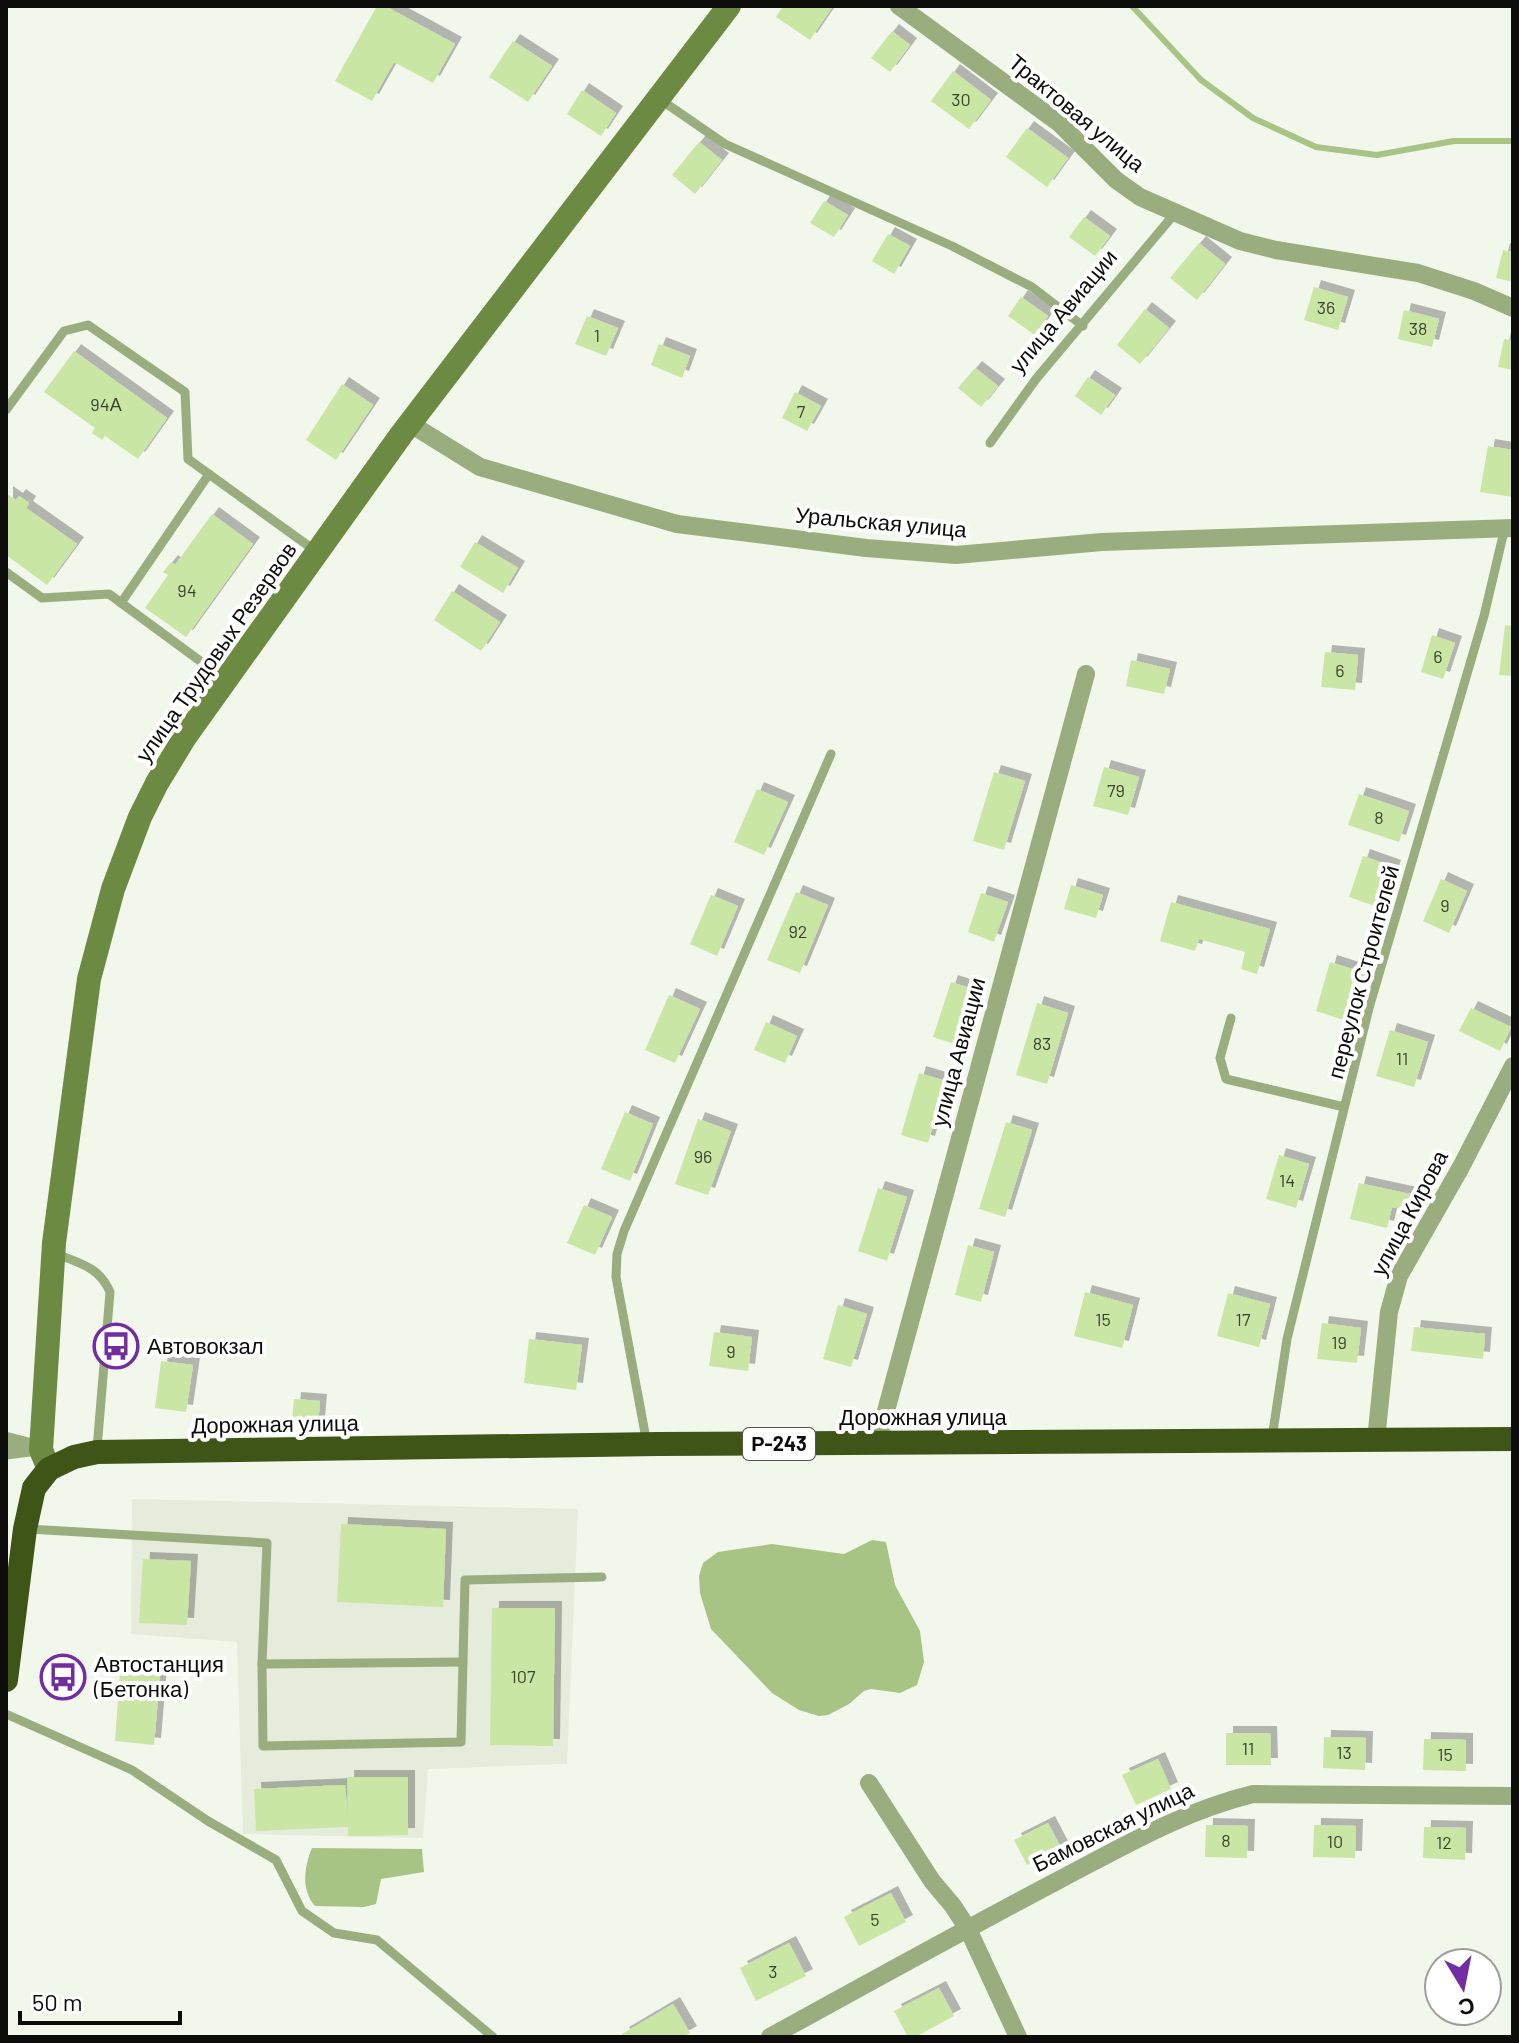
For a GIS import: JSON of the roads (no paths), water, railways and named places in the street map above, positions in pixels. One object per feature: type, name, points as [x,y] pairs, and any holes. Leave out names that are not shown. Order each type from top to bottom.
[{"type":"highway","name":"Дорожная улица","points":[[45,1460],[97,1452],[647,1444],[1513,1439]]},
{"type":"highway","name":"улица Трудовых Резервов","points":[[6,1680],[25,1529],[34,1488],[45,1460]]},
{"type":"main road","name":"улица Трудовых Резервов","points":[[45,1460],[53,1253],[89,979],[108,904],[140,817],[157,783],[226,680],[409,423],[729,6]]},
{"type":"street","name":"Трактовая улица","points":[[899,6],[1059,123],[1116,180],[1140,197],[1240,241],[1418,273],[1463,287],[1513,308]]},
{"type":"street","name":"Уральская улица","points":[[409,423],[480,467],[677,524],[866,548],[956,555],[1102,542],[1510,526]]},
{"type":"street","name":"улица Авиации","points":[[877,1444],[1086,674]]},
{"type":"street","name":"улица Кирова","points":[[1376,1440],[1389,1312],[1399,1276],[1461,1167],[1513,1066]]},
{"type":"street","points":[[6,1441],[45,1460]]},
{"type":"street","points":[[869,1783],[932,1881],[968,1929],[1018,2037]]},
{"type":"street","name":"Бамовская улица","points":[[770,2037],[1180,1817],[1253,1794],[1513,1796]]},
{"type":"lane","points":[[658,98],[725,144],[938,239],[1032,287],[1083,326]]},
{"type":"lane","name":"улица Авиации","points":[[990,443],[1036,379],[1176,212]]},
{"type":"lane","points":[[6,410],[64,331],[88,325],[185,392],[188,459],[317,552]]},
{"type":"lane","points":[[121,603],[209,474]]},
{"type":"lane","name":"переулок Строителей","points":[[1271,1441],[1287,1339],[1369,1008],[1510,526]]},
{"type":"lane","points":[[6,572],[42,598],[109,594],[226,680]]},
{"type":"lane","points":[[647,1444],[620,1301],[617,1254],[831,754]]},
{"type":"lane","points":[[1231,1018],[1220,1058],[1226,1079],[1344,1107]]},
{"type":"lane","points":[[53,1253],[104,1277],[110,1292],[97,1452]]},
{"type":"lane","points":[[6,1455],[45,1460]]},
{"type":"lane","points":[[25,1529],[267,1543],[262,1664],[263,1746],[461,1742],[465,1580],[602,1577]]},
{"type":"lane","points":[[262,1664],[463,1662]]},
{"type":"lane","points":[[6,1714],[132,1770],[208,1821],[276,1860],[302,1911],[334,1933],[377,1940],[493,2037]]},
{"type":"waterway","points":[[1132,6],[1201,80],[1253,118],[1316,147],[1377,155],[1454,141],[1513,141]]},
{"type":"place","name":"Автовокзал","points":[[116,1346]]},
{"type":"place","name":"Автостанция (Бетонка)","points":[[63,1677]]}]
